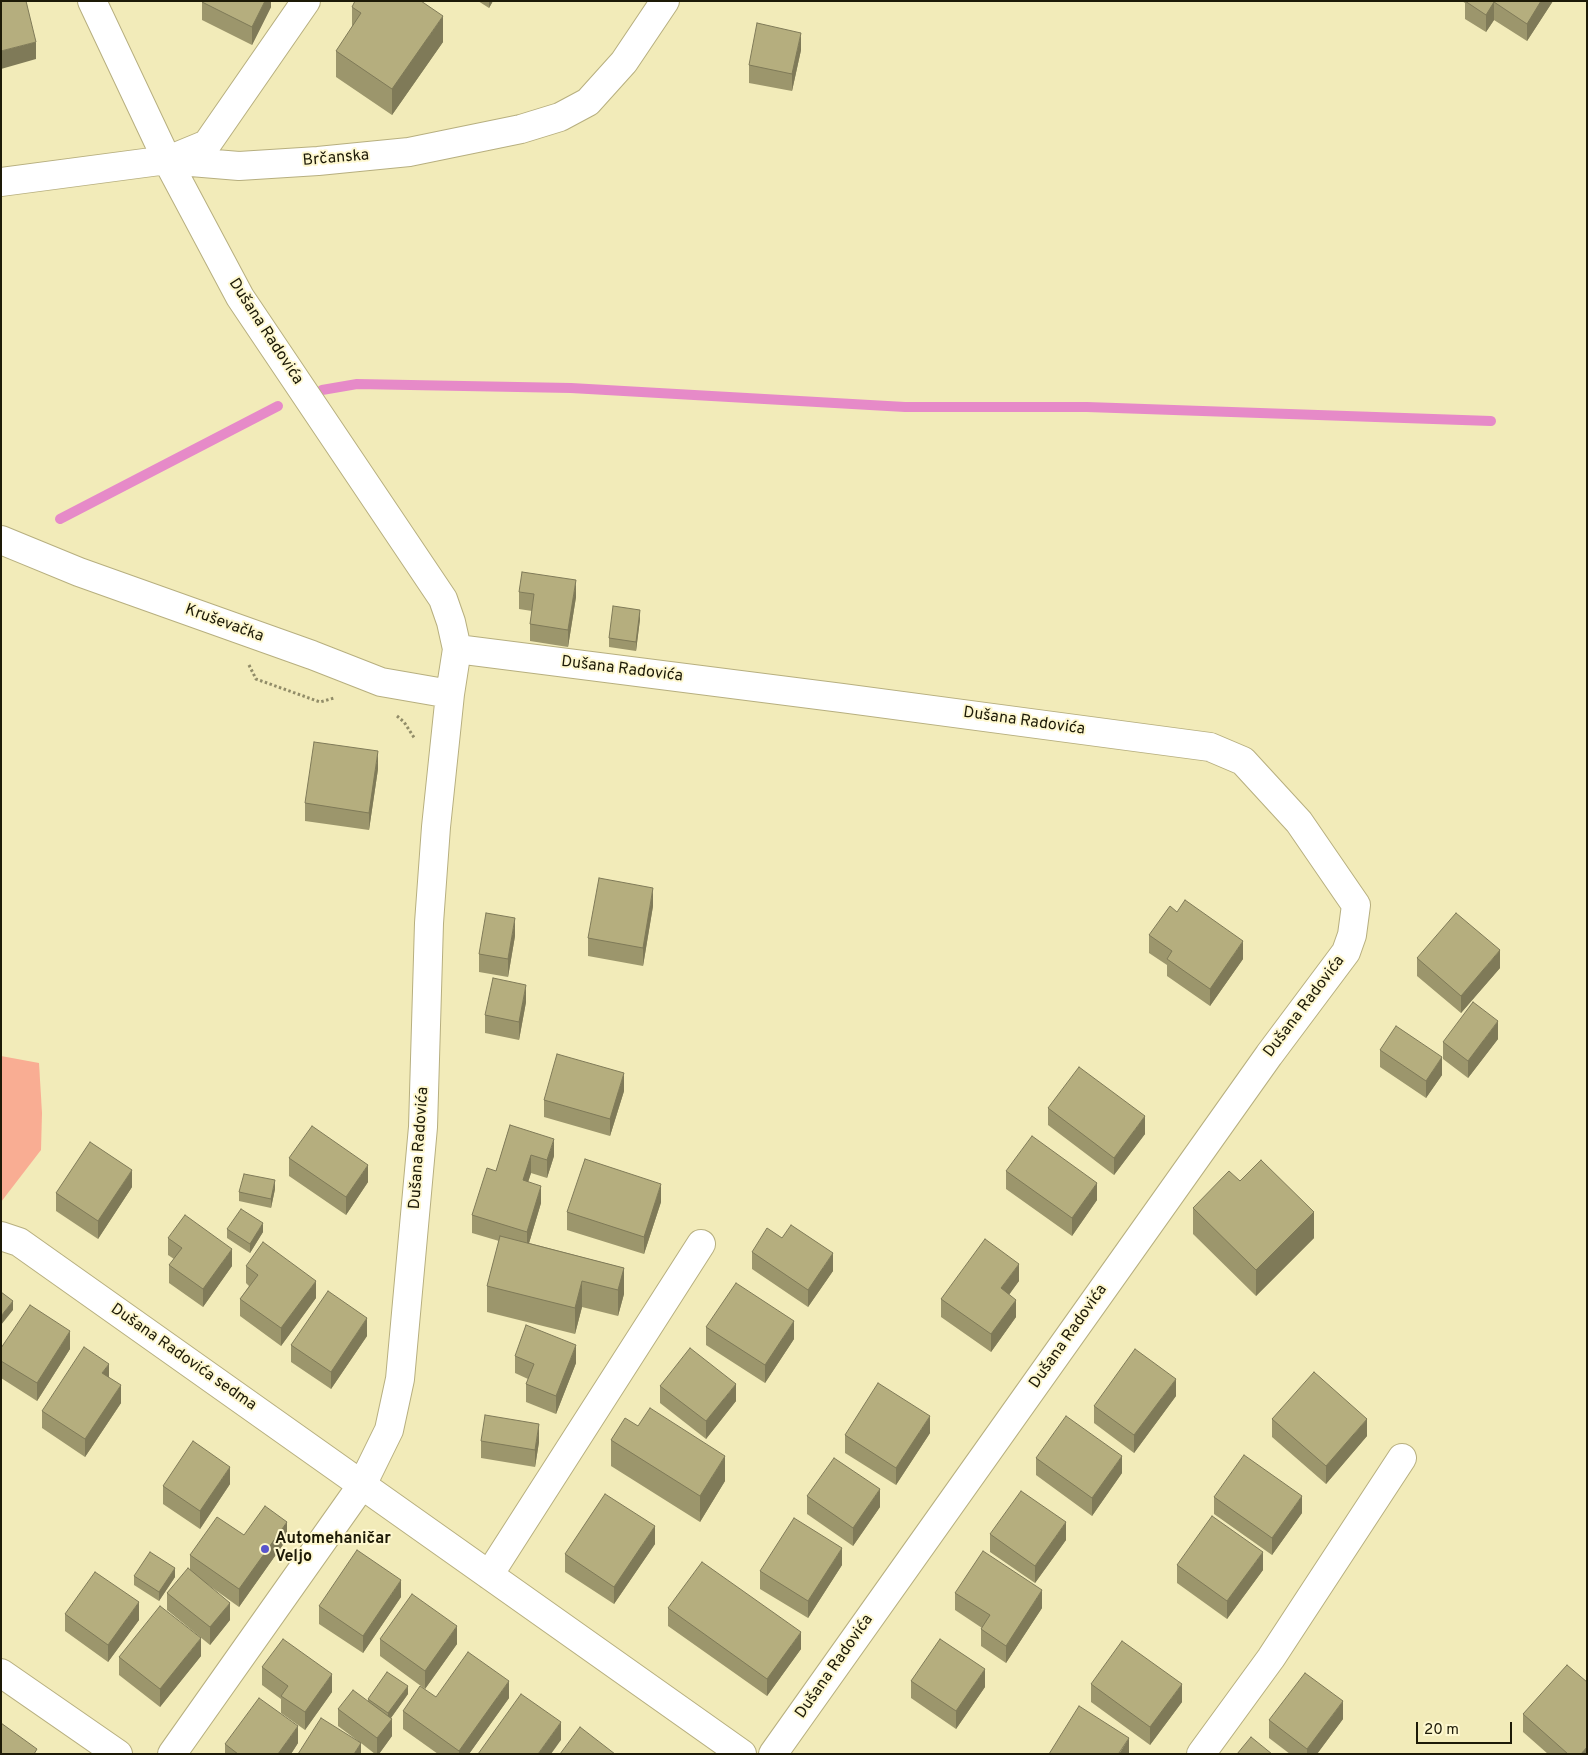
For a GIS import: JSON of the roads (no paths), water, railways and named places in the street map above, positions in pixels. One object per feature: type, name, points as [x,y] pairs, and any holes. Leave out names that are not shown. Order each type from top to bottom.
[{"type":"street","name":"Dušana Radovića","points":[[92,1],[167,160],[240,297],[443,599],[451,622],[457,649],[450,694],[436,827],[429,923],[423,1127],[400,1379],[389,1430],[362,1485],[172,1754]]},
{"type":"street","points":[[1,182],[167,160],[207,144],[306,1]]},
{"type":"street","name":"Brčanska","points":[[167,160],[239,166],[318,161],[409,152],[521,129],[560,117],[588,102],[624,62],[665,1]]},
{"type":"street","name":"Kruševačka","points":[[1,540],[79,572],[312,655],[381,682],[450,694]]},
{"type":"street","name":"Dušana Radovića","points":[[457,649],[1210,747],[1244,762],[1299,822],[1356,905],[1352,935],[1346,952],[1269,1056],[774,1754]]},
{"type":"street","name":"Dušana Radovića sedma","points":[[1,1236],[19,1242],[362,1485]]},
{"type":"street","points":[[489,1575],[701,1244]]},
{"type":"street","points":[[1201,1754],[1271,1658],[1402,1458]]},
{"type":"street","points":[[362,1485],[742,1754]]},
{"type":"street","points":[[1,1674],[118,1754]]},
{"type":"waterway","points":[[322,390],[357,384],[571,388],[905,407],[1087,407],[1491,421]]},
{"type":"waterway","points":[[60,519],[278,406]]},
{"type":"place","name":"Automehaničar Veljo","points":[[265,1549]]}]
